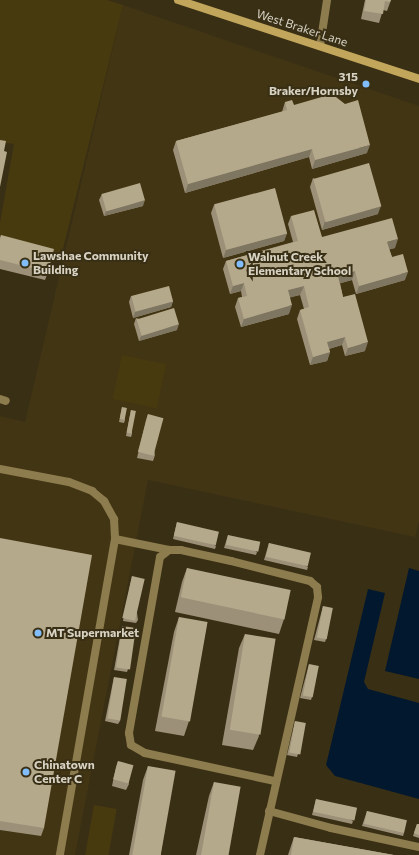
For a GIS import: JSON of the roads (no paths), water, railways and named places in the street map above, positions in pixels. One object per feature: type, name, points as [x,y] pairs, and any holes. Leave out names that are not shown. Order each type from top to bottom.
[{"type":"main road","name":"West Braker Lane","points":[[178,0],[419,79]]},
{"type":"street","points":[[320,46],[327,0]]},
{"type":"street","points":[[0,469],[69,482],[92,491],[104,501],[114,519],[115,539],[60,855]]},
{"type":"street","points":[[115,539],[169,550],[181,550],[231,561],[310,581],[317,587],[318,597],[275,781],[260,855]]},
{"type":"street","points":[[169,550],[160,557],[129,733],[131,745],[145,753],[275,781]]},
{"type":"street","points":[[269,811],[331,828],[419,847]]},
{"type":"water","points":[[409,568],[419,571],[419,679],[385,671]]},
{"type":"water","points":[[368,589],[385,593],[364,682],[368,689],[419,703],[419,799],[335,776],[326,765]]},
{"type":"place","name":"315 Braker/Hornsby","points":[[366,84]]},
{"type":"place","name":"Lawshae Community Building","points":[[25,263]]},
{"type":"place","name":"Walnut Creek Elementary School","points":[[240,264]]},
{"type":"place","name":"MT Supermarket","points":[[38,633]]},
{"type":"place","name":"Chinatown Center C","points":[[26,772]]}]
